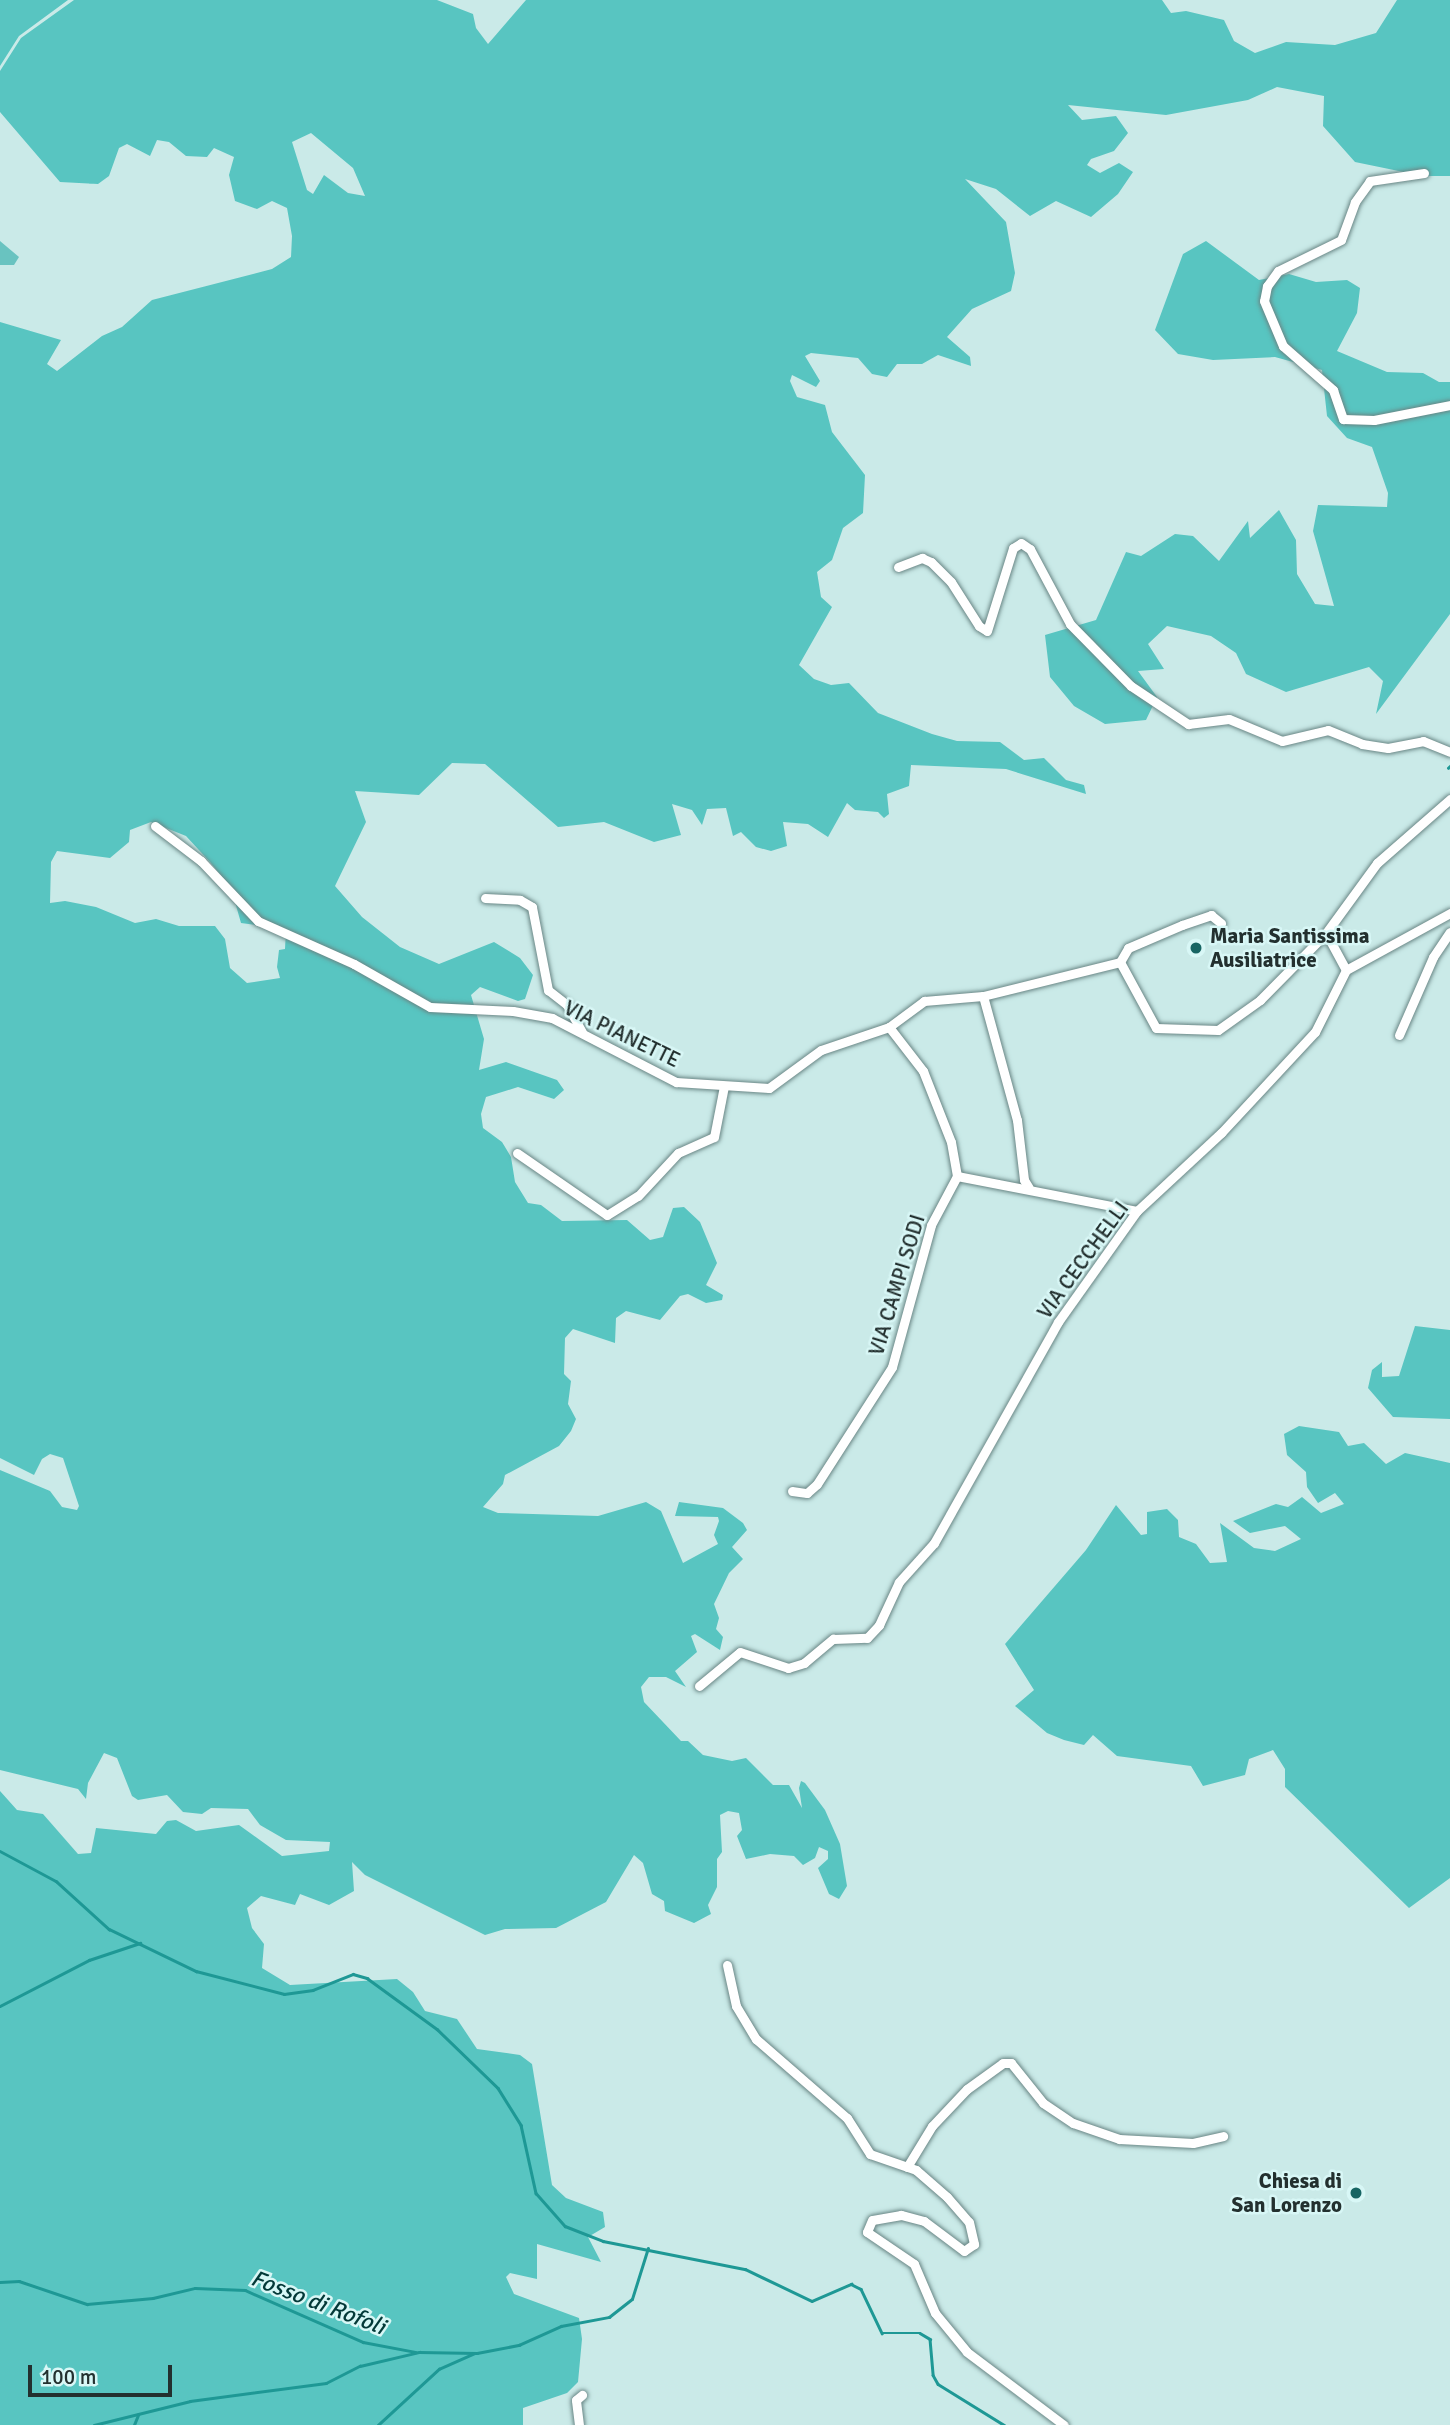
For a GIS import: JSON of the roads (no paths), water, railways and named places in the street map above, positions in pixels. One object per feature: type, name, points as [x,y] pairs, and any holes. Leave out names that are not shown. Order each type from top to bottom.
[{"type":"street","points":[[1424,173],[1370,181],[1355,202],[1341,240],[1278,271],[1267,286],[1264,300],[1283,346],[1333,390],[1343,419],[1374,420],[1450,405]]},
{"type":"street","points":[[898,567],[922,558],[932,562],[951,582],[979,626],[987,631],[1013,548],[1021,543],[1030,549],[1070,624],[1131,686],[1188,724],[1229,719],[1282,741],[1328,730],[1362,744],[1388,748],[1423,741],[1450,751]]},
{"type":"street","points":[[1220,923],[1211,915],[1128,948],[1120,962],[1156,1028],[1219,1030],[1260,1000],[1326,933],[1377,863],[1450,799]]},
{"type":"street","name":"VIA PIANETTE","points":[[156,826],[214,873],[258,921],[354,964],[429,1007],[526,1012],[582,1032],[676,1082],[769,1088],[821,1050],[889,1027],[924,1001],[983,996],[1120,962]]},
{"type":"street","points":[[485,898],[520,900],[532,907],[548,990],[567,1004],[582,1032]]},
{"type":"street","points":[[1326,933],[1346,971],[1450,913]]},
{"type":"street","points":[[1399,1035],[1433,957],[1450,932]]},
{"type":"street","name":"VIA CECCHELLI","points":[[699,1686],[740,1652],[788,1668],[804,1663],[833,1639],[867,1638],[899,1582],[934,1543],[1058,1322],[1137,1211],[1296,1055],[1315,1032],[1346,971]]},
{"type":"street","points":[[983,996],[1017,1120],[1024,1180],[1029,1188]]},
{"type":"street","points":[[889,1027],[923,1071],[951,1142],[957,1176],[1137,1211]]},
{"type":"street","points":[[517,1153],[607,1215],[638,1196],[678,1153],[715,1137],[724,1086]]},
{"type":"street","name":"VIA CAMPI SODI","points":[[792,1491],[807,1493],[817,1484],[892,1367],[931,1224],[957,1176]]},
{"type":"street","points":[[727,1965],[736,2006],[757,2039],[846,2118],[870,2154],[908,2167],[962,2211],[973,2233],[971,2249],[954,2247],[924,2221],[901,2215],[872,2220],[867,2232],[914,2264],[935,2313],[967,2352],[1065,2425]]},
{"type":"street","points":[[908,2167],[932,2126],[967,2089],[1003,2063],[1011,2063],[1043,2103],[1073,2123],[1119,2139],[1193,2143],[1223,2136]]},
{"type":"street","points":[[579,2425],[576,2400],[582,2395]]},
{"type":"waterway","points":[[0,1851],[56,1881],[109,1929],[196,1971],[284,1994],[313,1990],[353,1974],[367,1978],[437,2029],[498,2088],[521,2125],[536,2193],[565,2226],[603,2241],[745,2269],[812,2301],[851,2284],[861,2289],[882,2333],[920,2333],[930,2339],[933,2375],[938,2384],[1004,2425]]},
{"type":"waterway","points":[[0,2006],[89,1960],[140,1943]]},
{"type":"waterway","points":[[94,2425],[190,2401],[326,2383],[360,2366],[419,2352],[477,2353],[519,2345],[561,2326],[609,2317],[632,2299],[648,2248]]},
{"type":"waterway","name":"Fosso di Rofoli","points":[[0,2282],[19,2281],[87,2304],[153,2298],[195,2288],[245,2290],[363,2342],[416,2352]]},
{"type":"waterway","points":[[378,2425],[439,2369],[475,2353]]},
{"type":"waterway","points":[[134,2425],[138,2415]]},
{"type":"place","name":"Maria Santissima Ausiliatrice","points":[[1196,948]]},
{"type":"place","name":"Chiesa di San Lorenzo","points":[[1356,2193]]}]
